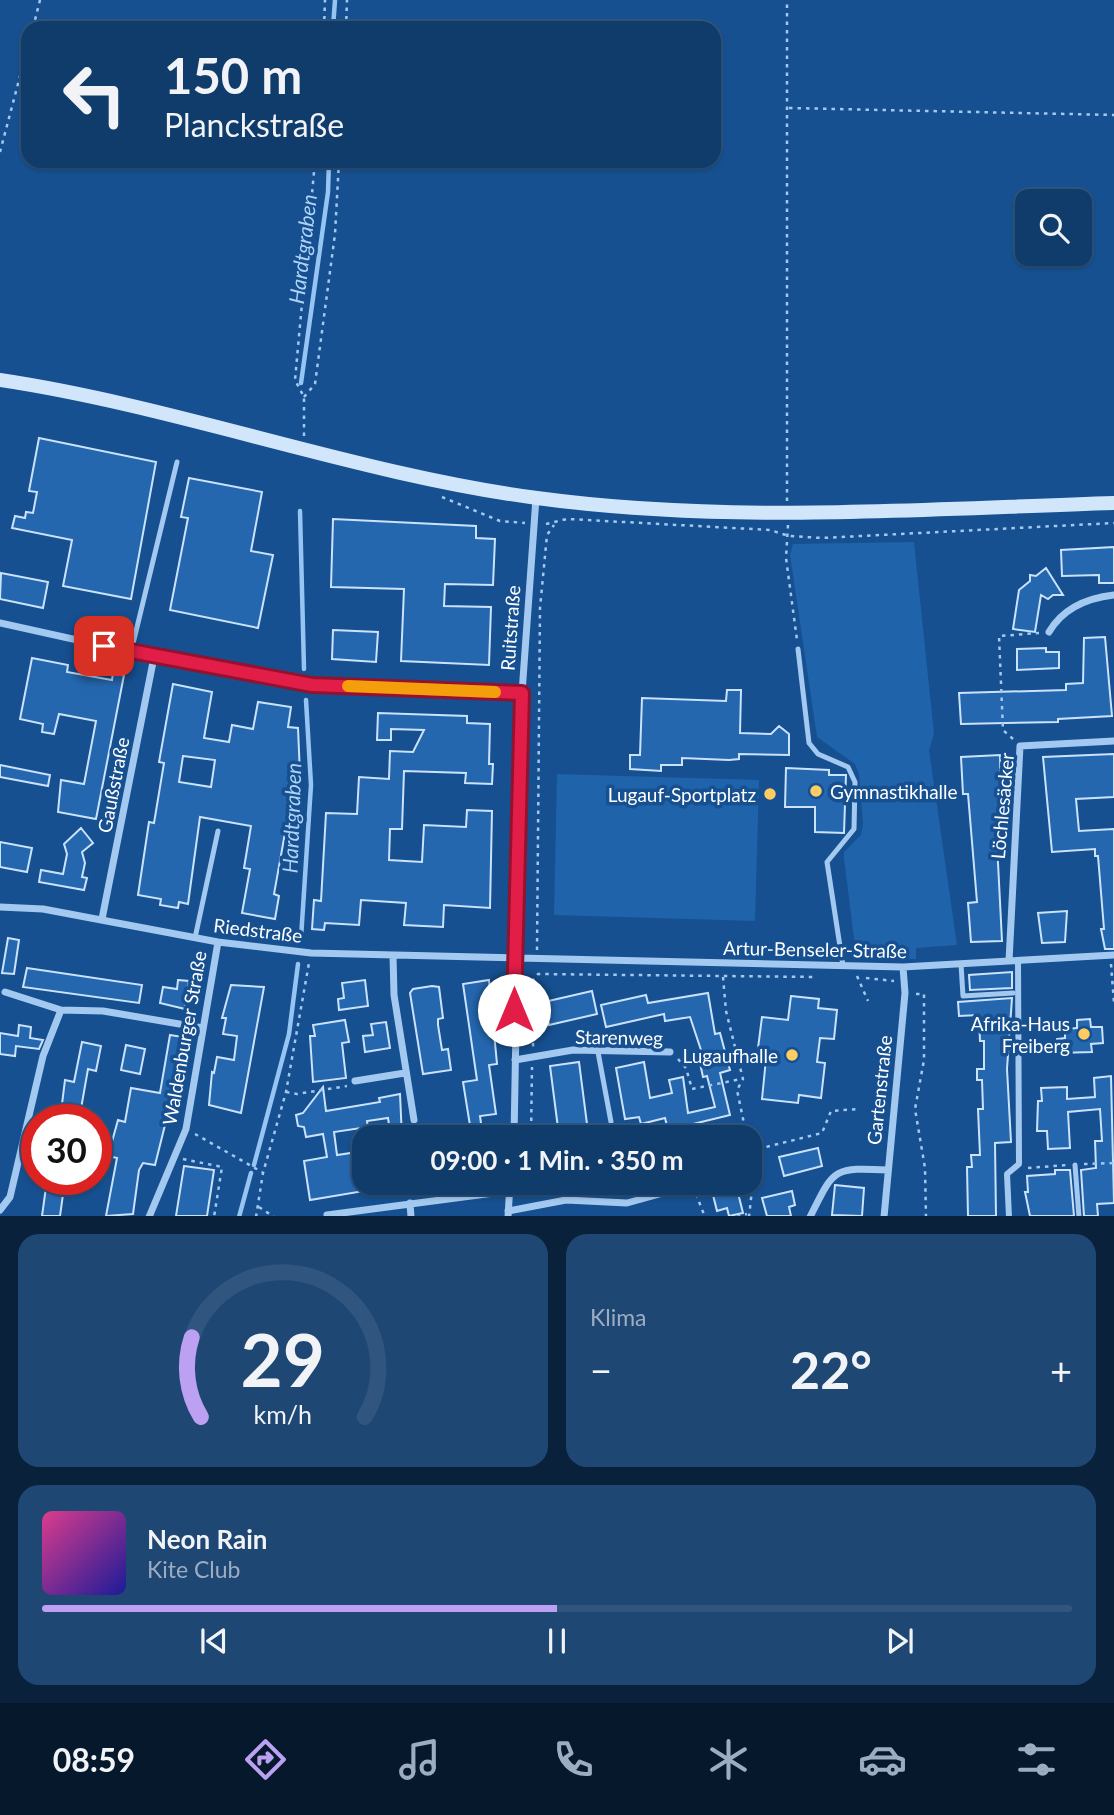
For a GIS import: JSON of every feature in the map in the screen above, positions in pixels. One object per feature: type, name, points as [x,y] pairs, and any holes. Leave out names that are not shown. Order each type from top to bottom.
[{"type":"main road","points":[[0,380],[536,498],[669,509],[787,513],[1114,503]]},
{"type":"street","name":"Ruitstraße","points":[[514,1125],[514,985],[522,693],[536,498]]},
{"type":"street","points":[[1049,632],[1054,623],[1087,598],[1114,595]]},
{"type":"street","points":[[0,623],[154,657],[312,685],[522,693]]},
{"type":"street","name":"Gaußstraße","points":[[102,919],[154,657]]},
{"type":"street","name":"Löchlesäcker","points":[[1009,961],[1020,746],[1114,741]]},
{"type":"street","name":"Riedstraße","points":[[0,907],[24,907],[218,942],[311,953],[515,960]]},
{"type":"street","name":"Waldenburger Straße","points":[[149,1216],[186,1129],[218,942]]},
{"type":"street","points":[[393,955],[394,995],[414,1120]]},
{"type":"street","name":"Artur-Benseler-Straße","points":[[515,960],[904,967],[1112,955]]},
{"type":"street","points":[[1009,1216],[1007,1174],[1019,1164],[1018,960]]},
{"type":"street","name":"Gartenstraße","points":[[884,1216],[905,993],[904,967]]},
{"type":"street","points":[[5,992],[61,1010],[103,1011],[203,1028]]},
{"type":"street","points":[[0,1210],[10,1197],[43,1056],[61,1010]]},
{"type":"street","name":"Starenweg","points":[[515,1060],[573,1050],[670,1052]]},
{"type":"street","points":[[355,1081],[405,1073]]},
{"type":"street","points":[[810,1216],[825,1182],[840,1170],[888,1170]]},
{"type":"street","points":[[327,1215],[460,1195]]},
{"type":"street","points":[[509,1195],[508,1214],[566,1200],[627,1203],[656,1195]]},
{"type":"street","points":[[410,1203],[411,1216]]},
{"type":"lane","points":[[131,652],[177,461]]},
{"type":"lane","points":[[798,649],[809,743],[818,754],[849,766],[855,782],[854,829],[827,862],[843,966]]},
{"type":"lane","points":[[195,938],[218,831]]},
{"type":"lane","points":[[961,964],[963,996],[1013,993]]},
{"type":"lane","points":[[598,1052],[611,1122]]},
{"type":"lane","points":[[1075,1165],[1079,1216]]},
{"type":"path","points":[[35,21],[40,0]]},
{"type":"path","points":[[324,21],[325,0]]},
{"type":"path","points":[[346,21],[347,0]]},
{"type":"path","points":[[787,0],[789,536],[786,558],[798,649]]},
{"type":"path","points":[[0,152],[21,72]]},
{"type":"path","points":[[789,108],[1114,116]]},
{"type":"path","points":[[304,449],[304,397],[295,380],[314,168]]},
{"type":"path","points":[[304,397],[315,384],[335,234],[339,168]]},
{"type":"path","points":[[514,985],[529,985],[538,974],[539,644],[547,535],[554,525],[567,519],[771,530],[789,536],[822,538],[1114,523]]},
{"type":"path","points":[[1020,746],[1003,730],[999,636],[1049,632]]},
{"type":"path","points":[[256,1216],[263,1173],[286,1092],[311,953]]},
{"type":"path","points":[[1112,955],[1114,1003]]},
{"type":"path","points":[[721,964],[726,1011],[743,1079],[737,1090],[744,1125]]},
{"type":"path","points":[[843,966],[859,977],[868,1001]]},
{"type":"path","points":[[538,974],[818,977]]},
{"type":"path","points":[[845,977],[905,982]]},
{"type":"path","points":[[905,993],[924,995],[924,1060],[915,1109],[925,1168],[926,1216]]},
{"type":"path","name":"Starenweg","points":[[670,1052],[686,1068],[692,1089],[743,1079]]},
{"type":"path","points":[[286,1092],[297,1094],[351,1086],[355,1081]]},
{"type":"path","points":[[762,1148],[822,1133],[831,1111],[859,1108]]},
{"type":"path","points":[[186,1129],[263,1173]]},
{"type":"path","points":[[172,1157],[222,1167],[214,1216]]},
{"type":"path","points":[[696,1195],[705,1216]]},
{"type":"path","points":[[737,1216],[749,1215],[751,1195]]},
{"type":"path","points":[[259,1207],[274,1216]]},
{"type":"shaded area","points":[[914,542],[934,734],[929,750],[957,945],[916,948],[916,959],[883,954],[854,939],[844,852],[861,835],[863,824],[859,774],[855,764],[817,737],[790,555],[793,544]]},
{"type":"shaded area","points":[[557,774],[759,780],[755,921],[554,915]]},
{"type":"building","points":[[39,438],[156,462],[131,599],[63,586],[72,540],[12,528],[15,516],[25,518],[26,512],[33,513],[37,492],[29,491]]},
{"type":"building","points":[[189,478],[262,492],[251,551],[273,555],[258,628],[170,610],[188,518],[181,517]]},
{"type":"building","points":[[333,519],[476,526],[476,538],[495,539],[493,585],[445,584],[444,606],[491,607],[489,665],[401,661],[404,589],[331,587]]},
{"type":"building","points":[[1114,547],[1114,583],[1099,583],[1099,575],[1062,576],[1061,550]]},
{"type":"building","points":[[1046,568],[1063,595],[1053,595],[1048,599],[1041,595],[1035,632],[1013,629],[1019,590],[1030,581],[1030,575],[1036,576]]},
{"type":"building","points":[[1,573],[48,582],[43,608],[0,599]]},
{"type":"building","points":[[333,630],[378,632],[376,662],[332,659]]},
{"type":"building","points":[[1105,637],[1112,716],[1058,719],[1058,722],[961,724],[959,693],[1066,690],[1066,684],[1083,683],[1084,638]]},
{"type":"building","points":[[1046,648],[1046,652],[1059,652],[1059,668],[1017,670],[1017,649]]},
{"type":"building","points":[[32,658],[68,665],[67,672],[112,680],[113,673],[124,675],[96,819],[58,812],[61,780],[84,784],[96,721],[59,714],[54,734],[42,732],[43,724],[20,719]]},
{"type":"building","points":[[173,684],[212,692],[204,738],[229,742],[232,725],[253,729],[258,702],[291,707],[288,727],[298,728],[301,798],[299,835],[285,833],[274,894],[279,896],[275,919],[242,913],[250,869],[244,868],[251,826],[200,817],[188,904],[179,902],[178,908],[160,905],[161,899],[138,895],[149,822],[154,823],[164,763],[159,762]],"holes":[[[183,756],[215,760],[211,787],[179,782]]]},
{"type":"building","points":[[727,690],[741,690],[740,733],[771,734],[779,726],[789,734],[789,755],[739,754],[739,759],[729,760],[682,758],[682,765],[661,765],[661,771],[630,769],[630,755],[640,755],[642,698],[726,701]]},
{"type":"building","points":[[378,713],[467,716],[467,723],[490,724],[489,764],[493,764],[492,784],[465,783],[466,773],[404,771],[402,829],[390,829],[389,860],[422,862],[424,825],[466,827],[467,810],[492,811],[490,908],[444,905],[443,927],[404,925],[406,903],[361,900],[359,925],[325,923],[324,930],[312,929],[314,900],[321,901],[326,813],[357,814],[359,777],[389,779],[390,751],[413,752],[424,730],[391,729],[391,740],[377,740]]},
{"type":"building","points":[[1114,754],[1114,797],[1076,799],[1079,831],[1114,829],[1114,949],[1105,949],[1101,929],[1104,929],[1098,856],[1095,856],[1095,849],[1052,852],[1043,757]]},
{"type":"building","points":[[1000,755],[1002,842],[997,843],[1002,941],[971,942],[968,903],[977,902],[968,794],[963,794],[961,757]]},
{"type":"building","points":[[0,765],[50,775],[48,786],[0,777]]},
{"type":"building","name":"Gymnastikhalle","points":[[786,768],[829,770],[829,775],[846,775],[844,833],[815,832],[815,807],[785,807]]},
{"type":"building","points":[[81,828],[93,843],[82,852],[85,863],[82,877],[87,878],[84,890],[39,882],[41,870],[63,874],[67,854],[64,844]]},
{"type":"building","points":[[0,842],[32,848],[27,872],[0,867]]},
{"type":"building","points":[[1067,911],[1065,942],[1042,943],[1038,913]]},
{"type":"building","points":[[8,938],[19,940],[14,974],[2,973]]},
{"type":"building","points":[[27,968],[142,985],[139,1003],[23,987]]},
{"type":"building","points":[[1012,972],[1012,988],[970,990],[969,975]]},
{"type":"building","points":[[178,980],[189,981],[185,1009],[160,1003],[163,987],[177,989]]},
{"type":"building","points":[[365,980],[368,1006],[339,1010],[338,999],[344,998],[342,983]]},
{"type":"building","points":[[489,980],[497,1064],[489,1065],[496,1114],[480,1116],[481,1125],[470,1125],[463,1082],[477,1080],[463,984]]},
{"type":"building","points":[[231,985],[264,987],[241,1113],[209,1105],[212,1072],[214,1073],[217,1057],[234,1060],[237,1036],[223,1034],[226,1018],[222,1018]]},
{"type":"building","points":[[439,987],[443,1018],[438,1019],[438,1025],[442,1050],[448,1049],[451,1070],[423,1074],[410,993],[413,989]]},
{"type":"building","points":[[592,991],[597,1014],[549,1025],[544,1002]]},
{"type":"building","points":[[708,993],[715,1034],[720,1033],[730,1070],[720,1073],[730,1115],[693,1125],[667,1125],[665,1118],[641,1124],[639,1117],[625,1119],[616,1068],[644,1062],[650,1098],[672,1093],[669,1080],[683,1077],[688,1113],[715,1107],[707,1076],[703,1077],[698,1054],[702,1053],[690,1017],[665,1021],[664,1014],[606,1027],[601,1005],[646,995],[648,1003]]},
{"type":"building","name":"Lugaufhalle","points":[[791,996],[819,999],[818,1008],[837,1010],[834,1039],[820,1038],[817,1062],[825,1063],[821,1098],[799,1095],[798,1103],[762,1099],[767,1049],[758,1048],[762,1017],[788,1020]]},
{"type":"building","points":[[1012,998],[1007,1069],[1011,1142],[995,1143],[996,1216],[968,1216],[967,1167],[972,1167],[971,1155],[980,1155],[978,1109],[983,1109],[982,1080],[977,1080],[977,1069],[984,1069],[984,1041],[980,1041],[979,1015],[959,1016],[958,1002]]},
{"type":"building","name":"Afrika-Haus Freiberg","points":[[1090,1019],[1091,1027],[1102,1027],[1103,1043],[1091,1044],[1092,1052],[1058,1053],[1057,1039],[1065,1038],[1065,1029],[1077,1028],[1077,1020]]},
{"type":"building","points":[[345,1020],[349,1042],[342,1043],[346,1078],[313,1082],[310,1036],[315,1036],[313,1025]]},
{"type":"building","points":[[386,1022],[390,1048],[365,1052],[363,1036],[373,1035],[371,1024]]},
{"type":"building","points":[[19,1025],[31,1027],[30,1038],[43,1040],[39,1049],[16,1046],[15,1056],[0,1054],[0,1033],[18,1036]]},
{"type":"building","points":[[170,1035],[183,1037],[171,1121],[166,1121],[155,1165],[143,1163],[139,1170],[133,1214],[106,1216],[117,1158],[112,1157],[112,1142],[118,1120],[125,1122],[131,1088],[160,1093]]},
{"type":"building","points":[[82,1042],[101,1046],[96,1071],[88,1069],[82,1104],[62,1104],[65,1080],[74,1082]]},
{"type":"building","points":[[126,1045],[145,1049],[140,1074],[121,1070]]},
{"type":"building","points":[[579,1062],[587,1124],[558,1125],[550,1066]]},
{"type":"building","points":[[1111,1076],[1114,1203],[1097,1204],[1098,1216],[1084,1216],[1081,1170],[1096,1168],[1095,1141],[1102,1141],[1100,1109],[1068,1112],[1070,1148],[1048,1149],[1047,1131],[1037,1131],[1038,1101],[1042,1101],[1041,1088],[1067,1087],[1067,1099],[1095,1097],[1094,1078]]},
{"type":"building","points":[[323,1087],[326,1111],[380,1102],[379,1098],[400,1094],[401,1125],[389,1125],[388,1118],[367,1121],[368,1125],[352,1125],[352,1129],[334,1132],[337,1155],[352,1153],[352,1193],[310,1200],[304,1161],[327,1157],[323,1134],[306,1137],[304,1127],[298,1126],[296,1115],[303,1113]]},
{"type":"building","points":[[818,1148],[822,1166],[784,1176],[779,1157]]},
{"type":"building","points":[[184,1166],[214,1170],[207,1216],[176,1216]]},
{"type":"building","points":[[1055,1170],[1070,1170],[1074,1216],[1030,1216],[1025,1192],[1028,1192],[1027,1176],[1055,1174]]},
{"type":"building","points":[[835,1185],[864,1188],[862,1216],[832,1215]]},
{"type":"building","points":[[792,1191],[795,1205],[789,1207],[791,1216],[767,1216],[762,1198]]},
{"type":"building","points":[[45,1195],[63,1195],[60,1216],[42,1216]]},
{"type":"building","points":[[713,1195],[738,1195],[743,1213],[729,1216],[727,1208],[717,1211]]},
{"type":"waterway","name":"Hardtgraben","points":[[334,21],[335,0]]},
{"type":"waterway","name":"Hardtgraben","points":[[301,383],[328,192],[329,168]]},
{"type":"waterway","name":"Hardtgraben","points":[[300,511],[304,669]]},
{"type":"waterway","name":"Hardtgraben","points":[[301,938],[311,785],[306,700]]},
{"type":"waterway","name":"Hardtgraben","points":[[254,1165],[289,1034],[298,964]]},
{"type":"waterway","name":"Hardtgraben","points":[[239,1216],[251,1173]]},
{"type":"slow traffic","points":[[348,686],[495,692]]},
{"type":"place","name":"Gymnastikhalle","points":[[816,791]]},
{"type":"place","name":"Lugauf-Sportplatz","points":[[770,794]]},
{"type":"place","name":"Afrika-Haus Freiberg","points":[[1084,1034]]},
{"type":"place","name":"Lugaufhalle","points":[[792,1055]]},
{"type":"route","points":[[104,646],[312,685],[522,693],[514,1010]]}]
